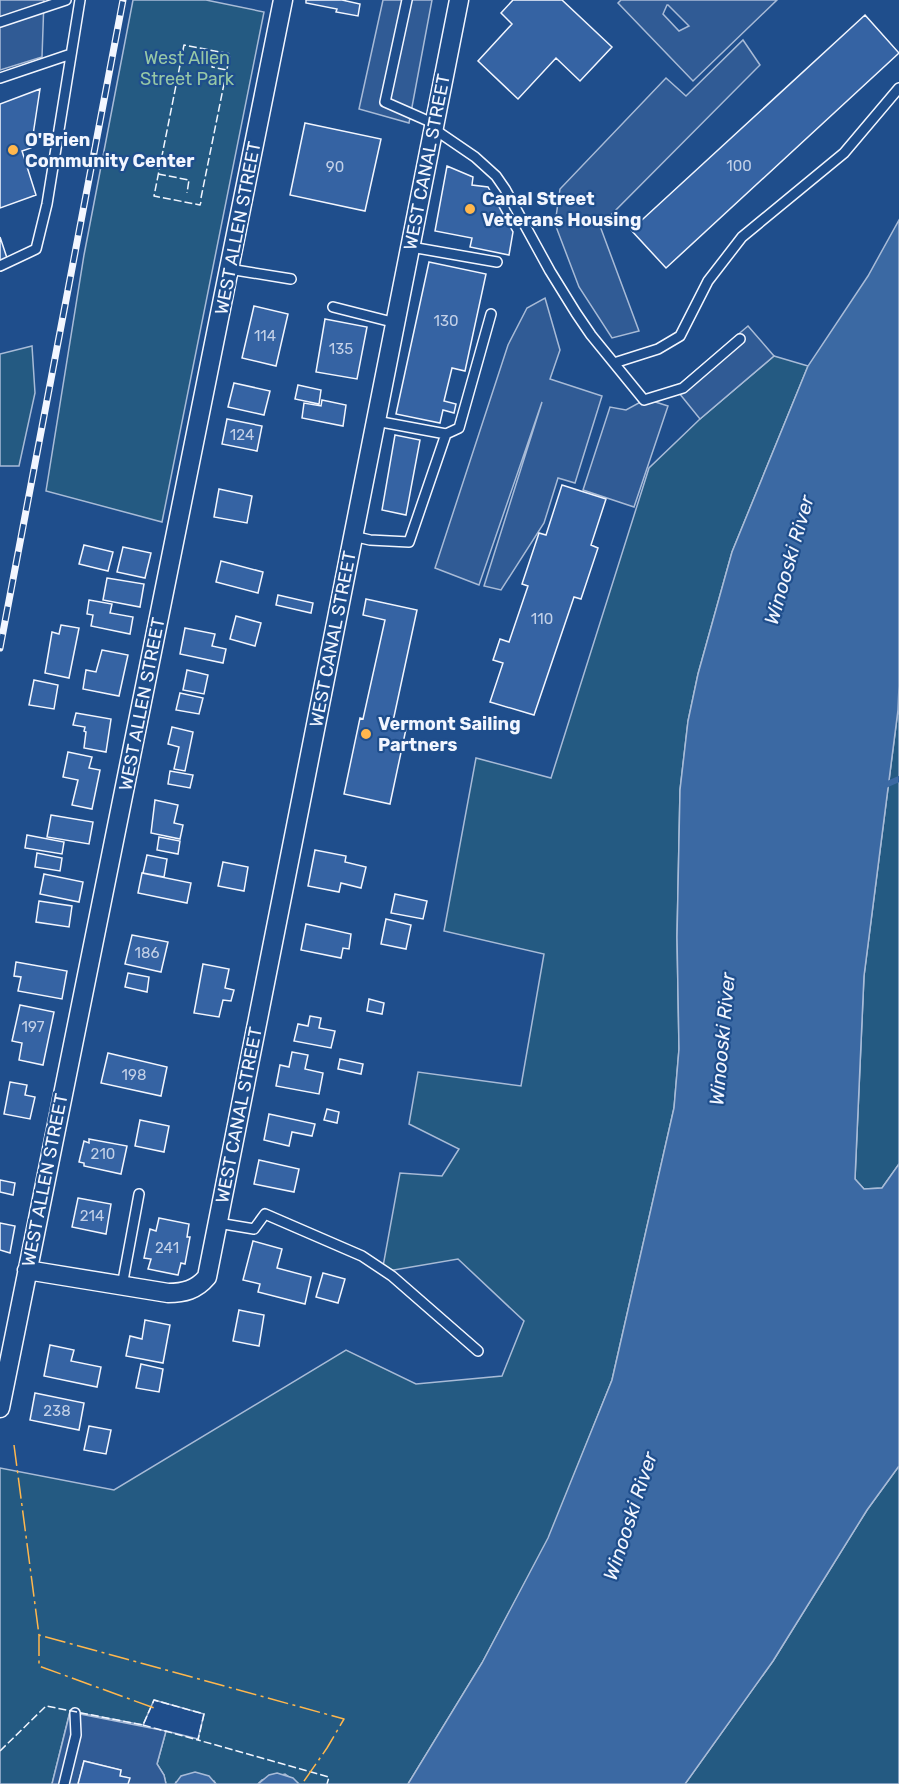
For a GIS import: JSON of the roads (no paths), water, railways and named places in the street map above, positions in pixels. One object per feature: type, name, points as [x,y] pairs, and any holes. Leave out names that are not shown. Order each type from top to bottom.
[{"type":"street","name":"WEST ALLEN STREET","points":[[0,1408],[283,0]]},
{"type":"street","name":"WEST CANAL STREET","points":[[122,1286],[181,1293],[200,1285],[207,1277],[459,0]]},
{"type":"street","points":[[27,1270],[122,1286]]},
{"type":"lane","points":[[0,22],[66,0]]},
{"type":"lane","points":[[0,266],[36,249],[47,204],[80,0]]},
{"type":"lane","points":[[407,0],[385,102],[435,126],[495,176],[506,189],[563,292],[591,335],[644,400],[683,388],[740,339]]},
{"type":"lane","points":[[0,78],[71,54]]},
{"type":"lane","points":[[614,363],[658,350],[680,336],[708,281],[742,237],[843,153],[899,88]]},
{"type":"lane","points":[[411,247],[497,262]]},
{"type":"lane","points":[[229,269],[291,279]]},
{"type":"lane","points":[[333,307],[396,323]]},
{"type":"lane","points":[[376,421],[446,434],[459,428],[491,314]]},
{"type":"lane","points":[[353,536],[370,540],[409,542],[446,434]]},
{"type":"lane","points":[[122,1286],[139,1194]]},
{"type":"lane","points":[[218,1223],[254,1229],[265,1214],[362,1256],[392,1276],[478,1351]]},
{"type":"lane","points":[[64,1784],[76,1735],[75,1713]]},
{"type":"water","name":"Winooski River","points":[[899,220],[898,710],[864,976],[855,1179],[864,1189],[882,1188],[899,1164],[899,1466],[867,1510],[773,1661],[685,1784],[408,1784],[482,1663],[548,1538],[612,1380],[674,1108],[679,1049],[677,937],[680,790],[688,721],[698,674],[732,552],[808,366],[868,276]]},
{"type":"water","points":[[195,1772],[209,1776],[216,1784],[175,1784],[181,1776]]},
{"type":"water","points":[[277,1773],[293,1778],[299,1784],[258,1784],[269,1775]]},
{"type":"waterway","points":[[883,786],[899,779]]},
{"type":"railway","points":[[0,648],[123,0]]},
{"type":"place","name":"O'Brien Community Center","points":[[13,150]]},
{"type":"place","name":"Canal Street Veterans Housing","points":[[470,209]]},
{"type":"place","name":"Vermont Sailing Partners","points":[[366,734]]},
{"type":"park label","name":"West Allen Street Park","points":[[187,68]]}]
